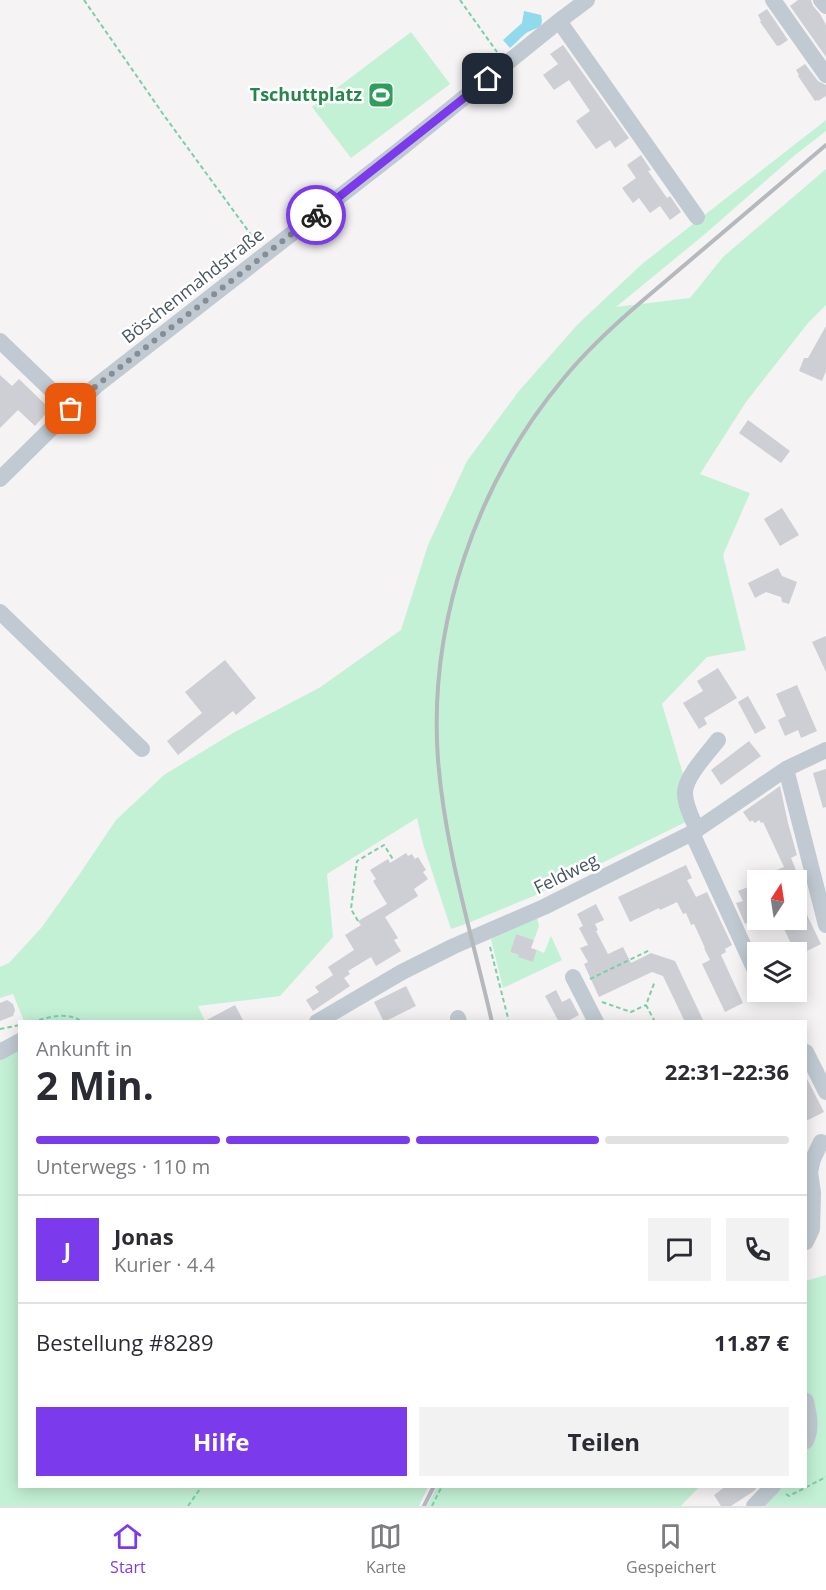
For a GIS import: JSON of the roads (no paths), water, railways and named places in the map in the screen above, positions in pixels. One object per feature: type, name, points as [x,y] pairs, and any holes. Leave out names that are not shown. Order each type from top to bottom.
[{"type":"street","name":"Böschenmahdstraße","points":[[0,478],[96,386],[266,255],[587,0]]},
{"type":"street","points":[[773,0],[826,75]]},
{"type":"street","points":[[821,0],[826,6]]},
{"type":"street","points":[[559,21],[698,217]]},
{"type":"street","points":[[0,342],[71,409]]},
{"type":"street","points":[[0,612],[142,749]]},
{"type":"street","points":[[718,740],[688,780],[685,792],[694,831],[747,952]]},
{"type":"street","name":"Feldweg","points":[[319,1020],[388,979],[454,946],[488,940],[544,907],[694,831],[786,769],[826,750]]},
{"type":"street","points":[[786,769],[826,925]]},
{"type":"street","points":[[580,979],[595,1020]]},
{"type":"street","points":[[0,1052],[18,1042]]},
{"type":"street","points":[[807,1054],[826,1092]]},
{"type":"street","points":[[807,1240],[812,1229],[813,1193],[808,1169],[818,1142]]},
{"type":"street","points":[[807,1406],[810,1422],[807,1438]]},
{"type":"street","points":[[754,1506],[778,1489]]},
{"type":"water","points":[[524,11],[541,15],[541,24],[538,28],[525,34],[510,48],[503,40],[522,23]]},
{"type":"railway","points":[[492,1020],[453,859],[438,760],[437,709],[441,658],[450,607],[464,557],[483,509],[506,463],[533,419],[564,378],[601,338],[631,311],[826,145]]},
{"type":"railway","points":[[424,1506],[433,1488]]},
{"type":"place","name":"Tschuttplatz","points":[[381,95]]}]
